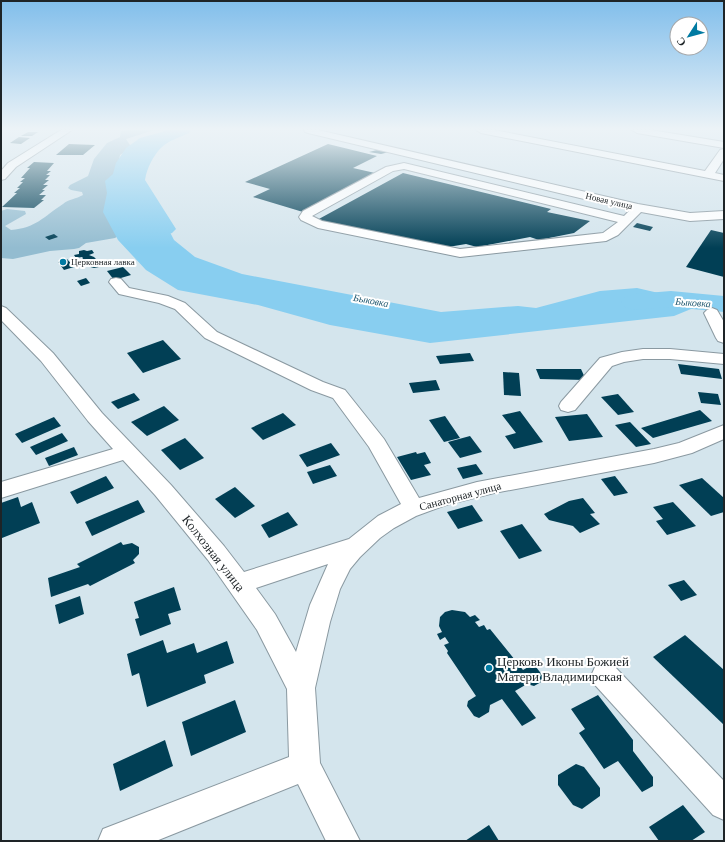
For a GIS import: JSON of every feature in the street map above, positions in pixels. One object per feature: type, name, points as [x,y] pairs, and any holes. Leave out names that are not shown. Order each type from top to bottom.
[{"type":"street","points":[[1,177],[8,169]]},
{"type":"street","points":[[389,169],[307,214],[305,217],[318,224],[460,253],[606,237],[613,233],[635,212]]},
{"type":"street","points":[[432,169],[626,220]]},
{"type":"street","name":"Новая улица","points":[[474,169],[638,208],[690,218],[724,215]]},
{"type":"street","points":[[679,169],[724,178]]},
{"type":"street","points":[[708,175],[712,169]]},
{"type":"street","points":[[116,282],[124,290],[163,299],[180,306],[211,335],[317,386],[339,394],[377,444],[414,508]]},
{"type":"street","name":"Колхозная улица","points":[[1,311],[47,357],[95,417],[163,490],[216,553],[266,622],[301,688],[306,766],[343,841]]},
{"type":"street","points":[[712,313],[724,338]]},
{"type":"street","points":[[568,406],[606,362],[643,354],[670,354],[724,359]]},
{"type":"street","name":"Санаторная улица","points":[[301,688],[324,601],[333,577],[342,562],[382,524],[414,508],[478,489],[685,448],[724,431]]},
{"type":"street","points":[[1,490],[126,452]]},
{"type":"street","points":[[239,584],[359,545]]},
{"type":"street","points":[[605,676],[724,804]]},
{"type":"street","points":[[115,841],[306,766]]},
{"type":"shaded area","points":[[90,169],[119,169],[118,236],[115,238],[86,243],[79,248],[74,249],[50,251],[13,259],[1,258],[1,211],[7,209],[25,211],[26,214],[5,226],[11,230],[27,227],[65,202],[83,195],[82,192],[68,188],[70,185],[88,176]]},
{"type":"water","points":[[114,169],[133,169],[128,178],[134,186],[154,201],[174,240],[195,257],[242,274],[441,312],[518,306],[536,308],[600,291],[637,288],[663,294],[690,304],[691,309],[674,316],[430,343],[330,325],[258,305],[178,290],[146,270],[118,240],[103,212],[107,193],[105,181],[113,174]]},
{"type":"building","points":[[29,169],[48,169],[47,171],[51,171],[46,175],[50,175],[45,180],[49,180],[43,185],[48,185],[39,195],[46,195],[41,200],[44,200],[34,208],[2,207],[17,193],[14,193],[20,188],[17,188],[23,182],[20,182],[25,178],[21,178]]},
{"type":"building","points":[[273,169],[359,169],[375,173],[303,212],[253,197],[270,189],[245,182]]},
{"type":"building","points":[[403,173],[551,209],[547,212],[590,221],[574,233],[539,240],[530,237],[477,247],[466,244],[448,247],[317,220]]},
{"type":"building","points":[[637,223],[653,227],[650,231],[633,227]]},
{"type":"building","points":[[711,230],[724,233],[724,277],[686,267]]},
{"type":"building","points":[[54,234],[58,237],[49,240],[45,237]]},
{"type":"building","points":[[92,250],[94,253],[89,255],[94,257],[100,263],[97,265],[99,267],[94,268],[87,266],[82,260],[82,257],[76,258],[74,255],[79,254],[79,251]]},
{"type":"building","points":[[67,259],[74,267],[64,270],[58,262]]},
{"type":"building","points":[[123,267],[131,275],[114,280],[107,271]]},
{"type":"building","points":[[86,278],[90,283],[81,286],[77,281]]},
{"type":"building","points":[[163,340],[181,359],[143,373],[127,353]]},
{"type":"building","points":[[470,353],[474,361],[440,364],[436,356]]},
{"type":"building","points":[[678,364],[719,369],[722,379],[681,374]]},
{"type":"building","points":[[536,369],[581,369],[586,380],[540,379]]},
{"type":"building","points":[[503,372],[519,373],[521,396],[504,395]]},
{"type":"building","points":[[436,380],[440,390],[413,393],[409,383]]},
{"type":"building","points":[[698,392],[718,394],[721,405],[701,403]]},
{"type":"building","points":[[134,393],[140,400],[118,409],[111,402]]},
{"type":"building","points":[[618,394],[634,412],[618,415],[601,397]]},
{"type":"building","points":[[164,406],[179,420],[147,436],[131,422]]},
{"type":"building","points":[[700,410],[712,421],[653,438],[641,428]]},
{"type":"building","points":[[520,411],[543,442],[514,449],[505,436],[516,433],[502,415]]},
{"type":"building","points":[[283,413],[296,425],[263,440],[251,428]]},
{"type":"building","points":[[587,414],[603,437],[569,441],[555,417]]},
{"type":"building","points":[[445,416],[460,438],[444,442],[429,420]]},
{"type":"building","points":[[54,417],[61,426],[22,443],[15,434]]},
{"type":"building","points":[[630,422],[651,444],[636,447],[615,425]]},
{"type":"building","points":[[62,433],[68,441],[36,455],[30,447]]},
{"type":"building","points":[[470,436],[482,452],[460,458],[448,442]]},
{"type":"building","points":[[185,438],[204,458],[180,470],[161,450]]},
{"type":"building","points":[[331,443],[340,455],[307,467],[299,455]]},
{"type":"building","points":[[74,447],[78,455],[49,466],[45,458]]},
{"type":"building","points":[[416,452],[417,454],[425,452],[431,463],[424,465],[431,475],[411,480],[397,457]]},
{"type":"building","points":[[476,464],[483,474],[463,479],[457,468]]},
{"type":"building","points":[[330,465],[337,476],[313,484],[307,472]]},
{"type":"building","points":[[106,476],[114,488],[77,504],[70,492]]},
{"type":"building","points":[[615,476],[628,493],[614,496],[601,479]]},
{"type":"building","points":[[702,478],[724,498],[724,512],[711,516],[679,485]]},
{"type":"building","points":[[235,487],[255,506],[235,518],[215,499]]},
{"type":"building","points":[[18,497],[21,507],[32,502],[40,523],[2,538],[1,503]]},
{"type":"building","points":[[583,498],[595,513],[590,514],[600,524],[580,533],[573,526],[549,520],[544,514],[569,501]]},
{"type":"building","points":[[138,500],[145,512],[92,536],[85,522]]},
{"type":"building","points":[[673,502],[696,526],[667,535],[656,521],[663,519],[653,507]]},
{"type":"building","points":[[472,505],[483,521],[458,529],[447,512]]},
{"type":"building","points":[[288,512],[298,525],[269,538],[261,525]]},
{"type":"building","points":[[522,524],[542,551],[519,559],[500,531]]},
{"type":"building","points":[[121,542],[123,545],[132,543],[139,547],[139,554],[133,560],[135,563],[90,586],[88,584],[51,597],[48,578],[80,567],[77,564]]},
{"type":"building","points":[[684,580],[697,595],[681,601],[668,585]]},
{"type":"building","points":[[174,587],[181,610],[168,614],[171,624],[140,636],[135,619],[139,618],[134,602]]},
{"type":"building","points":[[80,596],[84,614],[59,624],[55,605]]},
{"type":"building","name":"Церковь Иконы Божией Матери Владимирская","points":[[452,610],[465,612],[470,617],[475,615],[480,620],[475,622],[479,627],[484,625],[487,630],[490,629],[523,670],[530,666],[536,667],[543,676],[543,681],[534,686],[527,684],[515,691],[536,718],[522,726],[502,699],[490,705],[489,712],[479,718],[474,716],[467,706],[468,701],[476,696],[447,653],[448,651],[444,645],[449,643],[445,637],[440,640],[437,634],[442,632],[439,626],[440,617],[445,612]]},
{"type":"building","points":[[685,635],[724,670],[724,725],[653,657]]},
{"type":"building","points":[[163,640],[167,653],[194,643],[197,653],[227,641],[234,663],[204,675],[206,683],[147,707],[139,673],[132,676],[127,654]]},
{"type":"building","points":[[598,695],[633,740],[633,751],[653,777],[653,786],[642,792],[618,761],[604,769],[579,733],[585,729],[571,709]]},
{"type":"building","points":[[235,700],[246,732],[191,756],[182,722]]},
{"type":"building","points":[[165,740],[173,766],[120,791],[113,764]]},
{"type":"building","points":[[576,764],[584,767],[600,788],[600,796],[582,809],[573,805],[558,785],[558,775]]},
{"type":"building","points":[[683,805],[705,832],[691,841],[659,841],[649,827]]},
{"type":"building","points":[[489,825],[499,841],[465,841]]},
{"type":"waterway","name":"Быковка","points":[[138,169],[136,180],[165,229]]},
{"type":"waterway","name":"Быковка","points":[[634,302],[671,299],[724,304]]},
{"type":"place","name":"Церковная лавка","points":[[63,262]]},
{"type":"place","name":"Церковь Иконы Божией Матери Владимирская","points":[[489,668]]}]
